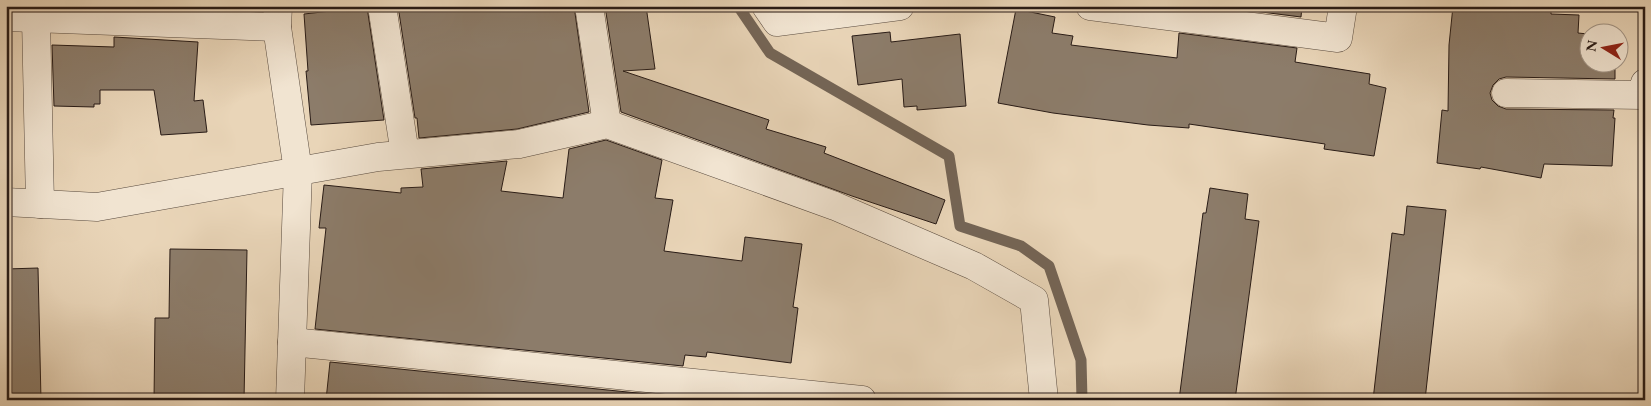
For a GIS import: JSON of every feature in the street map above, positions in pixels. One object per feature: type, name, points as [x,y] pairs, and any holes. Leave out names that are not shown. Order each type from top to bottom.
[{"type":"street","points":[[382,6],[405,154]]},
{"type":"street","points":[[589,6],[607,124]]},
{"type":"street","points":[[766,6],[777,22],[900,6]]},
{"type":"street","points":[[1090,6],[1338,38],[1343,6]]},
{"type":"street","points":[[6,17],[277,17],[298,172],[290,400]]},
{"type":"street","points":[[36,18],[40,204]]},
{"type":"street","points":[[1506,93],[1642,95],[1645,83]]},
{"type":"street","points":[[6,202],[97,207],[378,157],[519,144],[607,124],[835,206],[974,266],[1034,300],[1044,400]]},
{"type":"street","points":[[292,342],[862,400]]},
{"type":"building","points":[[398,6],[574,6],[589,112],[517,129],[419,138]]},
{"type":"building","points":[[605,6],[646,6],[655,69],[623,71],[769,120],[766,129],[826,147],[824,153],[945,200],[936,224],[852,196],[621,112]]},
{"type":"building","points":[[1214,6],[1302,6],[1301,17]]},
{"type":"building","points":[[1453,6],[1551,6],[1551,14],[1579,15],[1578,72],[1615,72],[1615,79],[1506,77],[1499,79],[1493,85],[1490,93],[1492,100],[1498,106],[1506,109],[1614,110],[1612,166],[1544,164],[1541,178],[1481,167],[1480,169],[1437,163],[1442,110],[1448,111],[1449,45]]},
{"type":"building","points":[[367,7],[384,120],[311,125],[306,71],[308,71],[304,14]]},
{"type":"building","points":[[1016,9],[1055,17],[1052,33],[1073,36],[1071,45],[1177,58],[1179,33],[1297,48],[1295,62],[1370,74],[1369,84],[1386,88],[1374,156],[1324,149],[1325,144],[1189,124],[1189,128],[1148,125],[1053,113],[998,103]]},
{"type":"building","points":[[890,32],[891,42],[960,34],[966,106],[917,110],[917,106],[904,107],[902,79],[858,85],[852,36]]},
{"type":"building","points":[[114,37],[198,42],[194,101],[203,100],[207,132],[161,135],[154,90],[100,90],[100,104],[94,104],[94,107],[54,106],[52,45],[114,47]]},
{"type":"building","points":[[606,140],[662,160],[655,198],[673,200],[664,251],[742,261],[745,237],[802,244],[793,307],[798,308],[791,363],[707,352],[706,357],[685,355],[683,366],[315,329],[326,228],[319,228],[324,185],[401,193],[401,188],[423,187],[421,169],[507,161],[501,191],[563,198],[569,149]]},
{"type":"building","points":[[1210,188],[1248,194],[1245,219],[1259,221],[1235,400],[1179,400],[1203,213],[1206,213]]},
{"type":"building","points":[[1407,206],[1446,210],[1425,400],[1373,400],[1392,233],[1404,235]]},
{"type":"building","points":[[170,249],[247,250],[244,400],[154,400],[155,318],[169,318]]},
{"type":"building","points":[[38,268],[41,400],[6,400],[6,269]]},
{"type":"building","points":[[330,362],[677,397],[677,400],[326,400]]},
{"type":"waterway","points":[[738,6],[770,53],[949,156],[960,226],[1021,246],[1049,266],[1081,360],[1082,400]]}]
